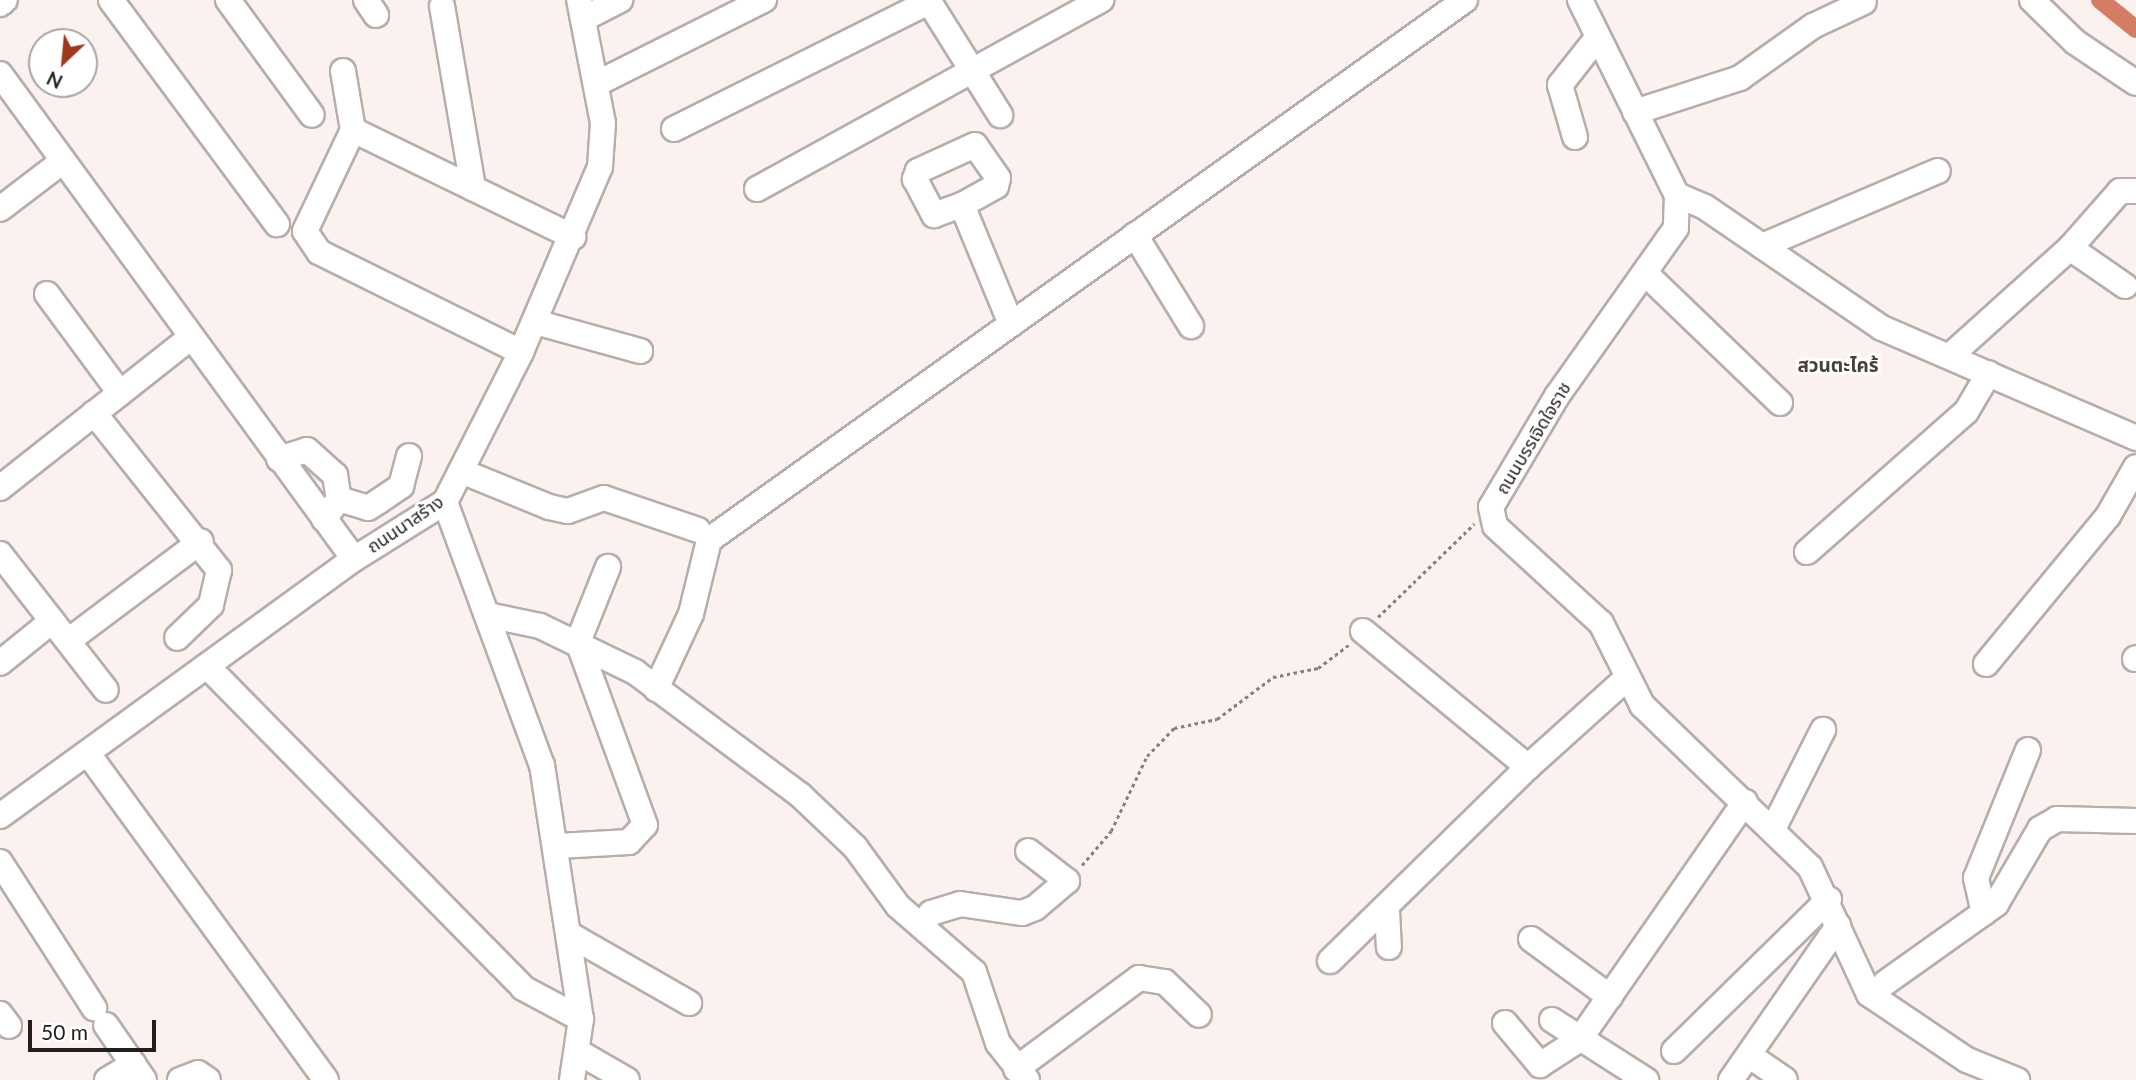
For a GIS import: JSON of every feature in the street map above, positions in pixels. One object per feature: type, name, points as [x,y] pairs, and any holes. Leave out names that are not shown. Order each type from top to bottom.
[{"type":"street","points":[[0,4],[5,0]]},
{"type":"street","points":[[111,0],[277,224]]},
{"type":"street","points":[[228,0],[312,115]]},
{"type":"street","points":[[581,10],[620,0]]},
{"type":"street","points":[[596,84],[764,0]]},
{"type":"street","points":[[757,189],[1101,0]]},
{"type":"street","points":[[656,688],[691,614],[709,540],[1465,0]]},
{"type":"street","points":[[1580,0],[1677,195],[1762,246],[1882,328],[2136,438]]},
{"type":"street","points":[[2032,0],[2075,42],[2136,83]]},
{"type":"street","points":[[674,129],[928,1],[1000,115]]},
{"type":"street","points":[[1635,112],[1740,78],[1813,26],[1864,2]]},
{"type":"street","points":[[442,6],[473,188]]},
{"type":"street","name":"ถนนนาสร้าง","points":[[0,816],[89,755],[354,559],[444,502],[522,352],[573,237],[600,167],[603,123],[581,10]]},
{"type":"street","points":[[1575,137],[1560,85],[1597,38]]},
{"type":"street","points":[[343,71],[354,130],[304,231],[307,243],[522,352]]},
{"type":"street","points":[[0,74],[190,338],[354,559]]},
{"type":"street","points":[[354,130],[573,237]]},
{"type":"street","points":[[0,209],[63,161]]},
{"type":"street","points":[[1762,246],[1938,172]]},
{"type":"street","points":[[1950,356],[2070,248],[2120,191],[2136,191]]},
{"type":"street","name":"ถนนบรรเจิดใจราช","points":[[1677,195],[1676,228],[1646,274],[1586,351],[1491,507],[1495,526],[1601,624],[1642,705],[1774,827],[1829,899],[1868,994],[1967,1060],[2017,1080]]},
{"type":"street","points":[[962,205],[1011,324]]},
{"type":"street","points":[[1135,236],[1191,326]]},
{"type":"street","points":[[2070,248],[2125,286]]},
{"type":"street","points":[[1646,274],[1780,402]]},
{"type":"street","points":[[47,294],[120,393]]},
{"type":"street","points":[[535,322],[640,351]]},
{"type":"street","points":[[0,488],[190,338]]},
{"type":"street","points":[[1807,552],[1966,412],[1989,373]]},
{"type":"street","points":[[94,413],[201,541],[219,570],[219,588],[177,638]]},
{"type":"street","points":[[279,459],[297,449],[320,457],[335,475],[339,499],[324,519]]},
{"type":"street","points":[[339,499],[368,508],[401,486],[409,456]]},
{"type":"street","points":[[1986,664],[2108,516],[2136,467]]},
{"type":"street","points":[[461,471],[549,507],[568,511],[604,498],[698,530]]},
{"type":"street","points":[[444,502],[542,765],[558,846],[582,1019],[580,1053],[572,1080]]},
{"type":"street","points":[[68,641],[201,541]]},
{"type":"street","points":[[0,554],[106,690]]},
{"type":"street","points":[[558,846],[629,842],[645,825],[578,642],[608,567]]},
{"type":"street","points":[[488,615],[578,642],[656,688],[808,803],[922,925],[974,972],[998,1043],[1022,1075],[1139,978],[1165,982],[1199,1015]]},
{"type":"street","points":[[0,663],[52,621]]},
{"type":"street","points":[[1363,631],[1528,767]]},
{"type":"street","points":[[208,667],[523,988],[582,1019]]},
{"type":"street","points":[[1330,961],[1387,911],[1528,767],[1627,678]]},
{"type":"street","points":[[1774,827],[1823,730]]},
{"type":"street","points":[[1984,913],[1976,878],[2028,750]]},
{"type":"street","points":[[89,755],[326,1080]]},
{"type":"street","points":[[1505,1023],[1540,1065],[1580,1039],[1745,802]]},
{"type":"street","points":[[1885,983],[1984,913],[2007,890],[2040,829],[2057,820],[2136,821]]},
{"type":"street","points":[[922,925],[931,913],[960,904],[1022,914],[1067,881],[1028,851]]},
{"type":"street","points":[[0,862],[139,1072],[107,1080]]},
{"type":"street","points":[[1674,1051],[1829,899]]},
{"type":"street","points":[[1387,911],[1390,947]]},
{"type":"street","points":[[1731,1080],[1838,926]]},
{"type":"street","points":[[572,936],[689,1003]]},
{"type":"street","points":[[1531,939],[1610,997]]},
{"type":"street","points":[[1552,1020],[1646,1080]]},
{"type":"street","points":[[580,1053],[627,1080]]},
{"type":"street","points":[[1750,1056],[1785,1080]]},
{"type":"street","points":[[180,1080],[198,1073],[208,1080]]},
{"type":"path","points":[[1067,881],[1111,831],[1147,756],[1174,728],[1217,719],[1273,677],[1318,668],[1363,631],[1491,507]]},
{"type":"waterway","points":[[2100,0],[2136,29]]},
{"type":"district","name":"สวนตะไคร้","points":[[1838,365]]}]
